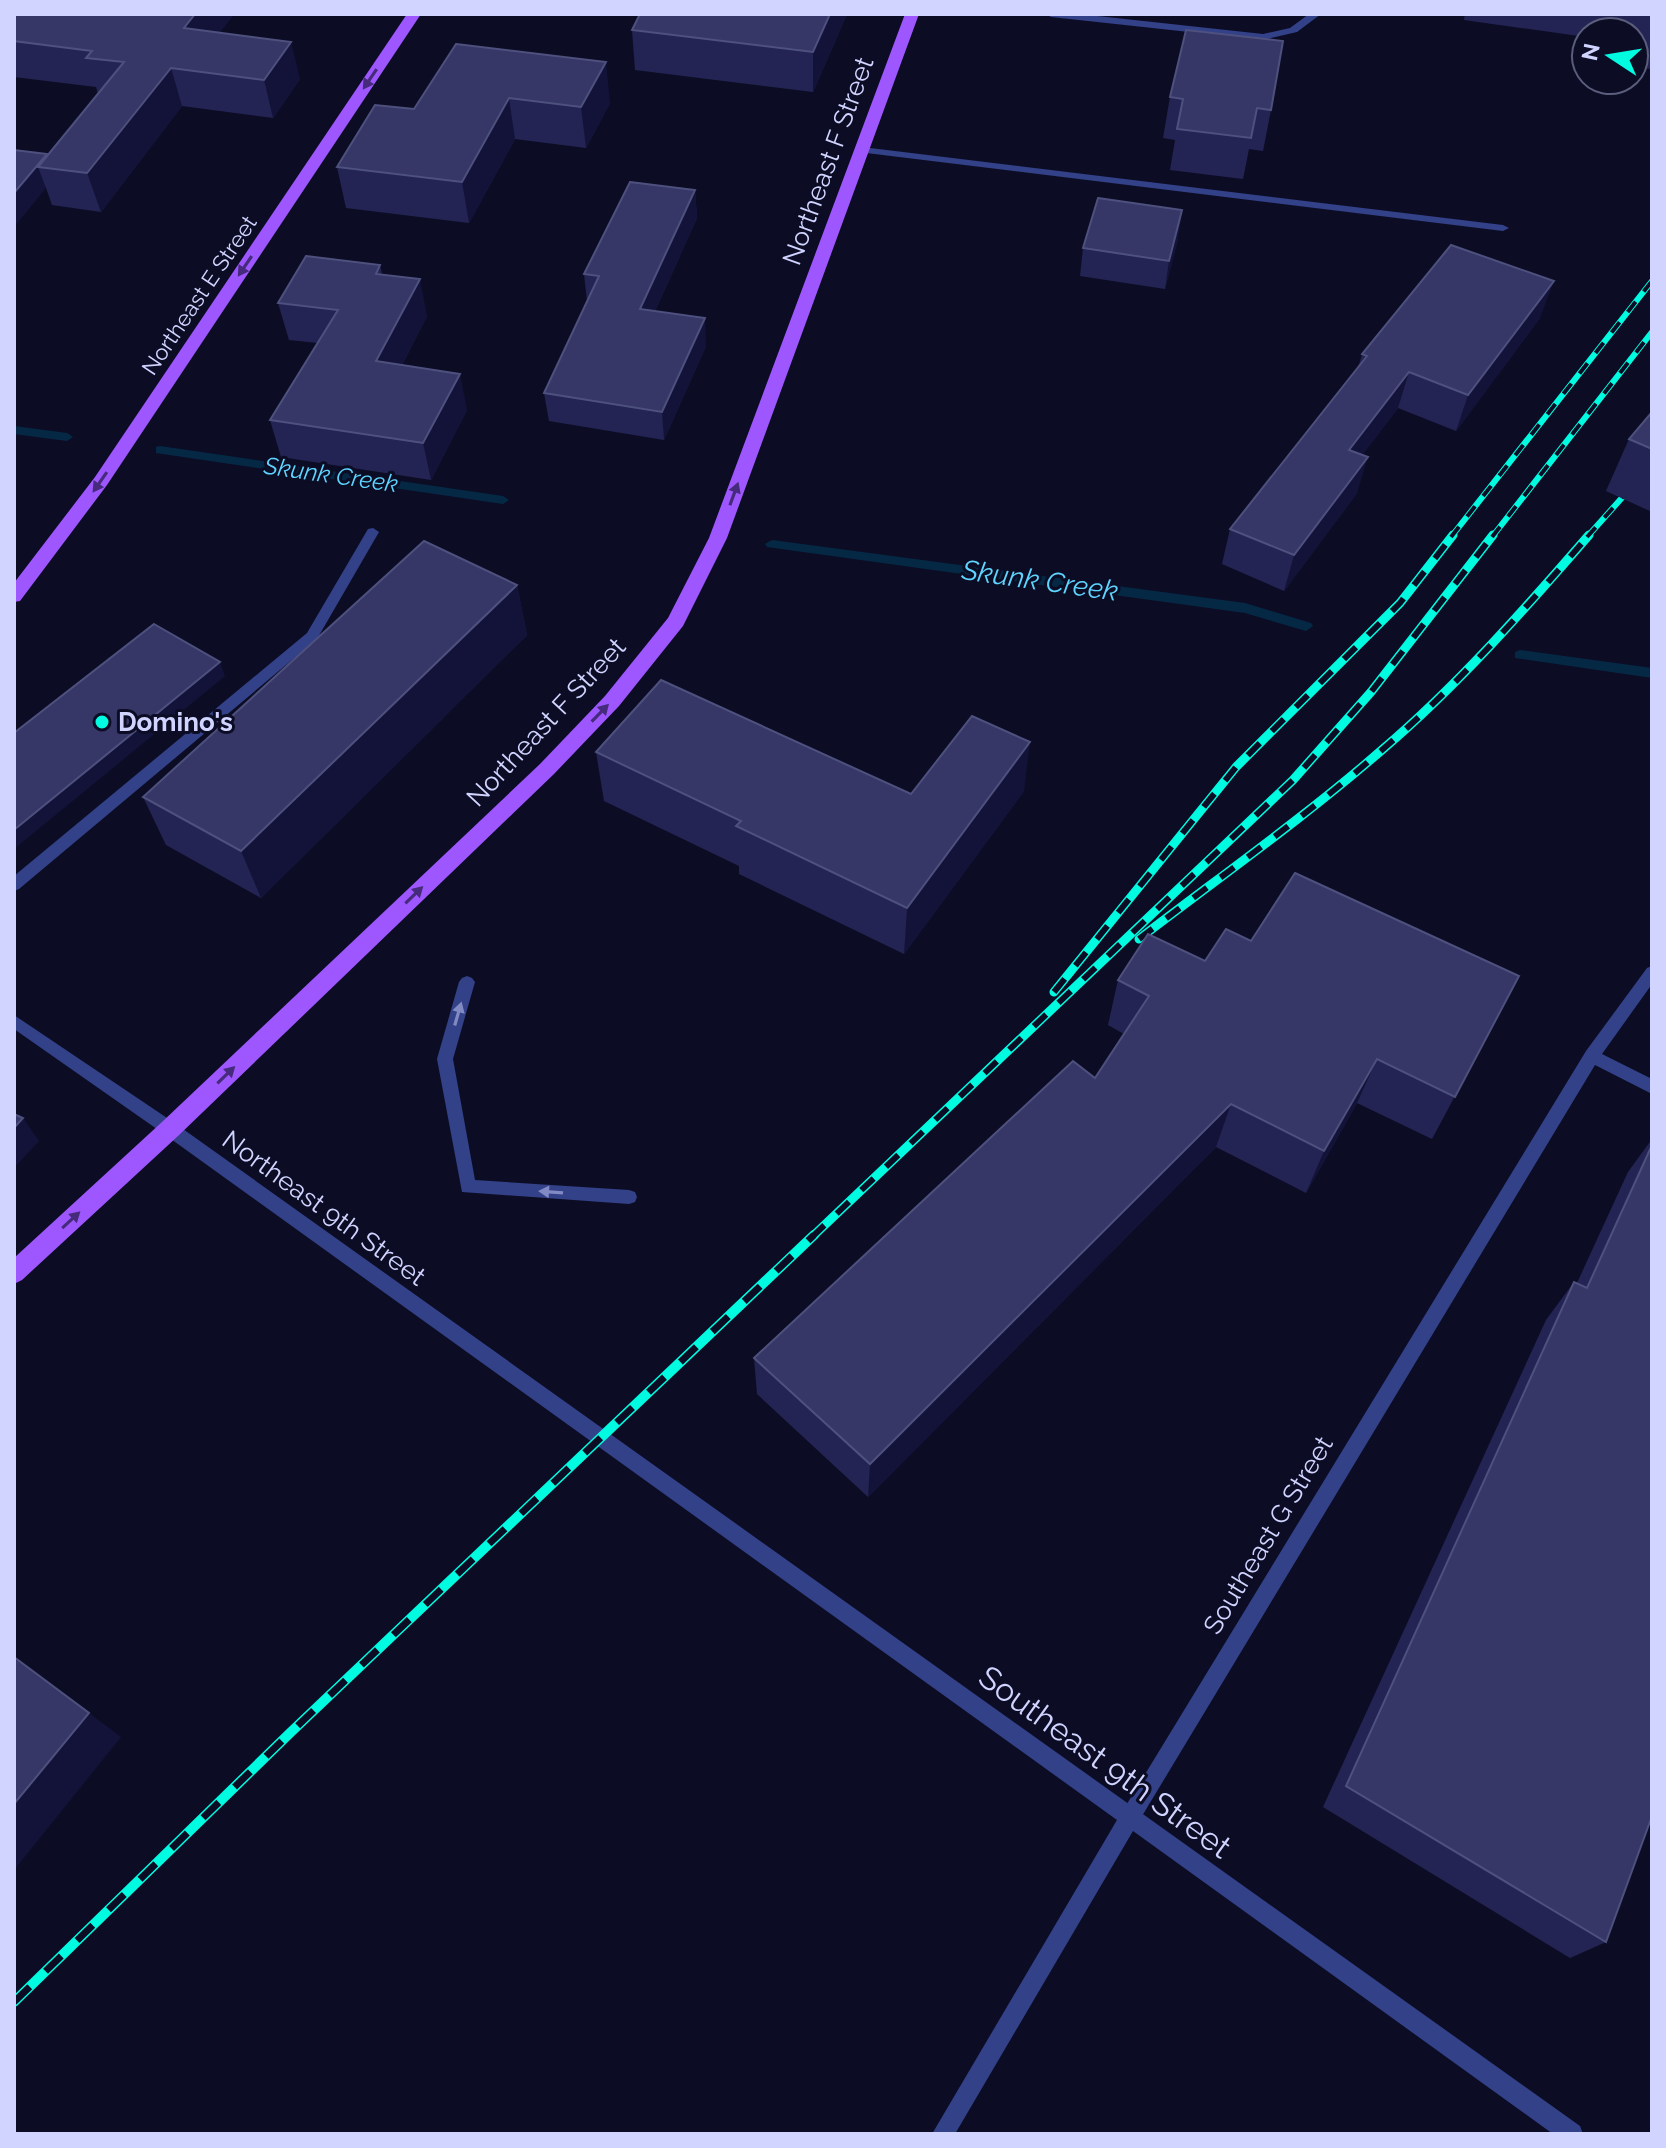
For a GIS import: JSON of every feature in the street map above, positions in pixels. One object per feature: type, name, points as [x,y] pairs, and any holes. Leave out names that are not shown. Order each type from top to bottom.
[{"type":"main road","name":"Northeast E Street","points":[[14,596],[59,540],[113,463],[414,14]]},
{"type":"main road","name":"Northeast F Street","points":[[14,1273],[170,1129],[547,769],[612,701],[676,621],[718,538],[912,14]]},
{"type":"street","points":[[1051,14],[1263,37],[1293,30],[1316,14]]},
{"type":"street","points":[[862,150],[1503,228]]},
{"type":"street","points":[[14,885],[312,636],[373,532]]},
{"type":"street","name":"Southeast G Street","points":[[943,2134],[1129,1819],[1592,1056],[1652,972]]},
{"type":"street","points":[[467,982],[445,1059],[468,1187],[629,1197]]},
{"type":"street","name":"Northeast 9th Street","points":[[14,1021],[170,1129],[601,1440]]},
{"type":"street","points":[[1592,1056],[1652,1087]]},
{"type":"street","name":"Southeast 9th Street","points":[[601,1440],[1558,2130]]},
{"type":"building","points":[[14,14],[195,14],[184,28],[291,42],[264,80],[171,68],[87,173],[38,167],[124,62],[86,58],[92,51],[14,41]]},
{"type":"building","points":[[640,14],[830,14],[813,52],[632,30]]},
{"type":"building","points":[[1186,30],[1283,41],[1271,110],[1257,108],[1251,138],[1177,129],[1183,99],[1170,97]]},
{"type":"building","points":[[456,44],[606,62],[581,107],[509,98],[462,182],[337,167],[375,105],[414,109]]},
{"type":"building","points":[[14,150],[47,154],[14,193]]},
{"type":"building","points":[[630,182],[695,190],[640,309],[705,318],[662,412],[544,393],[599,276],[584,274]]},
{"type":"building","points":[[1098,198],[1182,210],[1169,261],[1083,248]]},
{"type":"building","points":[[1451,245],[1554,281],[1468,395],[1409,372],[1349,450],[1368,457],[1294,555],[1230,529],[1367,356],[1362,354]]},
{"type":"building","points":[[306,256],[380,265],[376,274],[420,279],[376,361],[460,374],[423,443],[270,420],[338,310],[278,303]]},
{"type":"building","points":[[1652,412],[1652,449],[1629,439]]},
{"type":"building","points":[[424,541],[517,585],[241,851],[143,797]]},
{"type":"building","points":[[154,624],[220,662],[14,830],[14,733]]},
{"type":"building","points":[[661,680],[911,794],[972,716],[1030,742],[907,908],[736,826],[741,821],[596,752]]},
{"type":"building","points":[[1295,873],[1519,976],[1455,1097],[1377,1059],[1324,1151],[1231,1104],[870,1464],[754,1358],[1073,1061],[1095,1078],[1149,996],[1118,980],[1148,934],[1205,961],[1226,929],[1251,941]]},
{"type":"building","points":[[14,1114],[23,1118],[14,1128]]},
{"type":"building","points":[[1652,1145],[1652,1816],[1606,1942],[1346,1786],[1574,1282],[1587,1288]]},
{"type":"building","points":[[14,1657],[89,1713],[14,1804]]},
{"type":"waterway","name":"Skunk Creek","points":[[14,430],[67,437]]},
{"type":"waterway","name":"Skunk Creek","points":[[160,450],[503,500]]},
{"type":"waterway","name":"Skunk Creek","points":[[772,544],[1245,608],[1306,626]]},
{"type":"waterway","name":"Skunk Creek","points":[[1520,655],[1652,673]]},
{"type":"railway","points":[[1451,537],[1652,281]]},
{"type":"railway","points":[[1492,537],[1652,332]]},
{"type":"railway","points":[[1587,537],[1628,491]]},
{"type":"railway","points":[[1054,992],[1236,767],[1400,603],[1453,535]]},
{"type":"railway","points":[[812,1237],[1293,780],[1371,692],[1493,535]]},
{"type":"railway","points":[[1139,939],[1324,799],[1411,725],[1490,646],[1589,535]]},
{"type":"railway","points":[[14,2002],[291,1732],[814,1235]]},
{"type":"place","name":"Domino's","points":[[102,722]]}]
